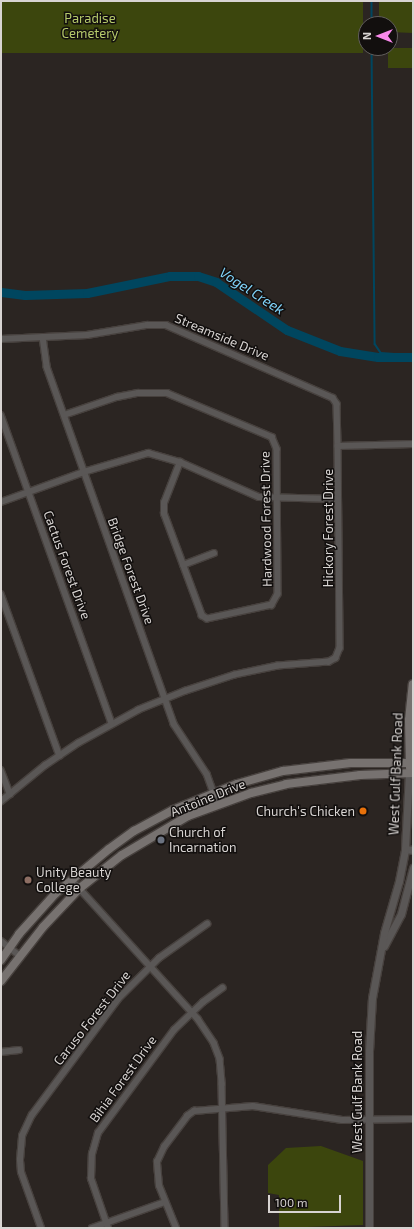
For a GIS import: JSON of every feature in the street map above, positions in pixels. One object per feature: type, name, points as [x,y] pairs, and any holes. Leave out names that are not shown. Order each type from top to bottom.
[{"type":"main road","name":"West Gulf Bank Road","points":[[411,773],[413,684]]},
{"type":"main road","name":"Antoine Drive","points":[[1,960],[36,915],[72,880],[134,830],[214,792],[294,769],[351,763],[412,763]]},
{"type":"main road","name":"Antoine Drive","points":[[1,981],[20,955],[80,888],[122,855],[188,816],[218,804],[258,791],[315,779],[411,773]]},
{"type":"street","name":"Streamside Drive","points":[[1,339],[87,335],[147,325],[166,325],[333,398]]},
{"type":"street","name":"Bridge Forest Drive","points":[[43,337],[47,367],[166,699],[180,736],[202,765],[218,804]]},
{"type":"street","name":"Hardwood Forest Drive","points":[[64,415],[117,397],[138,393],[167,393],[272,437],[277,449],[278,594],[276,602],[269,606],[207,619],[202,616],[183,565]]},
{"type":"street","name":"Hickory Forest Drive","points":[[166,699],[214,681],[257,670],[329,662],[336,658],[340,648],[338,446],[337,404],[333,398]]},
{"type":"street","name":"Cactus Forest Drive","points":[[1,415],[112,723]]},
{"type":"street","points":[[338,446],[413,444]]},
{"type":"street","points":[[1,502],[84,472],[143,453],[157,454],[180,462],[259,496],[277,498],[338,499]]},
{"type":"street","points":[[180,462],[163,508],[183,565],[214,554]]},
{"type":"street","points":[[1,594],[60,756]]},
{"type":"street","points":[[1,802],[60,756],[112,723],[166,699]]},
{"type":"street","points":[[1,770],[10,794]]},
{"type":"street","name":"West Gulf Bank Road","points":[[369,1228],[369,1030],[379,957],[404,849],[411,773]]},
{"type":"street","points":[[404,849],[413,850]]},
{"type":"street","name":"West Gulf Bank Road","points":[[379,957],[401,914],[413,868]]},
{"type":"street","points":[[72,880],[192,1012],[210,1035],[218,1053],[224,1108],[225,1228]]},
{"type":"street","name":"Caruso Forest Drive","points":[[42,1228],[21,1172],[20,1148],[32,1115],[118,999],[150,966],[207,924]]},
{"type":"street","points":[[1,941],[20,955]]},
{"type":"street","name":"Bihia Forest Drive","points":[[107,1226],[91,1179],[92,1154],[98,1132],[157,1051],[192,1012],[222,988]]},
{"type":"street","points":[[1,1044],[1,1052],[20,1050]]},
{"type":"street","points":[[176,1228],[165,1202],[157,1173],[157,1162],[164,1147],[190,1113],[200,1109],[253,1106],[329,1118],[413,1120]]},
{"type":"street","points":[[92,1228],[107,1226],[165,1202]]},
{"type":"green space","name":"Paradise Cemetery","points":[[1,1],[363,1],[363,16],[358,16],[358,53],[1,53]]},
{"type":"green space","points":[[379,1],[413,1],[413,33],[398,32],[398,16],[379,16]]},
{"type":"green space","points":[[398,48],[413,48],[413,68],[388,68],[388,56],[398,56]]},
{"type":"green space","points":[[321,1146],[363,1161],[363,1225],[279,1228],[279,1195],[268,1193],[268,1165],[286,1148]]},
{"type":"waterway","points":[[372,1],[372,16]]},
{"type":"waterway","points":[[372,56],[375,344],[381,353],[394,354],[400,358]]},
{"type":"waterway","name":"Vogel Creek","points":[[1,292],[25,295],[87,293],[170,276],[198,276],[216,282],[287,330],[340,351],[378,357],[413,357]]},
{"type":"place","name":"Church's Chicken","points":[[363,811]]},
{"type":"place","name":"Church of Incarnation","points":[[161,840]]},
{"type":"place","name":"Unity Beauty College","points":[[28,880]]}]
